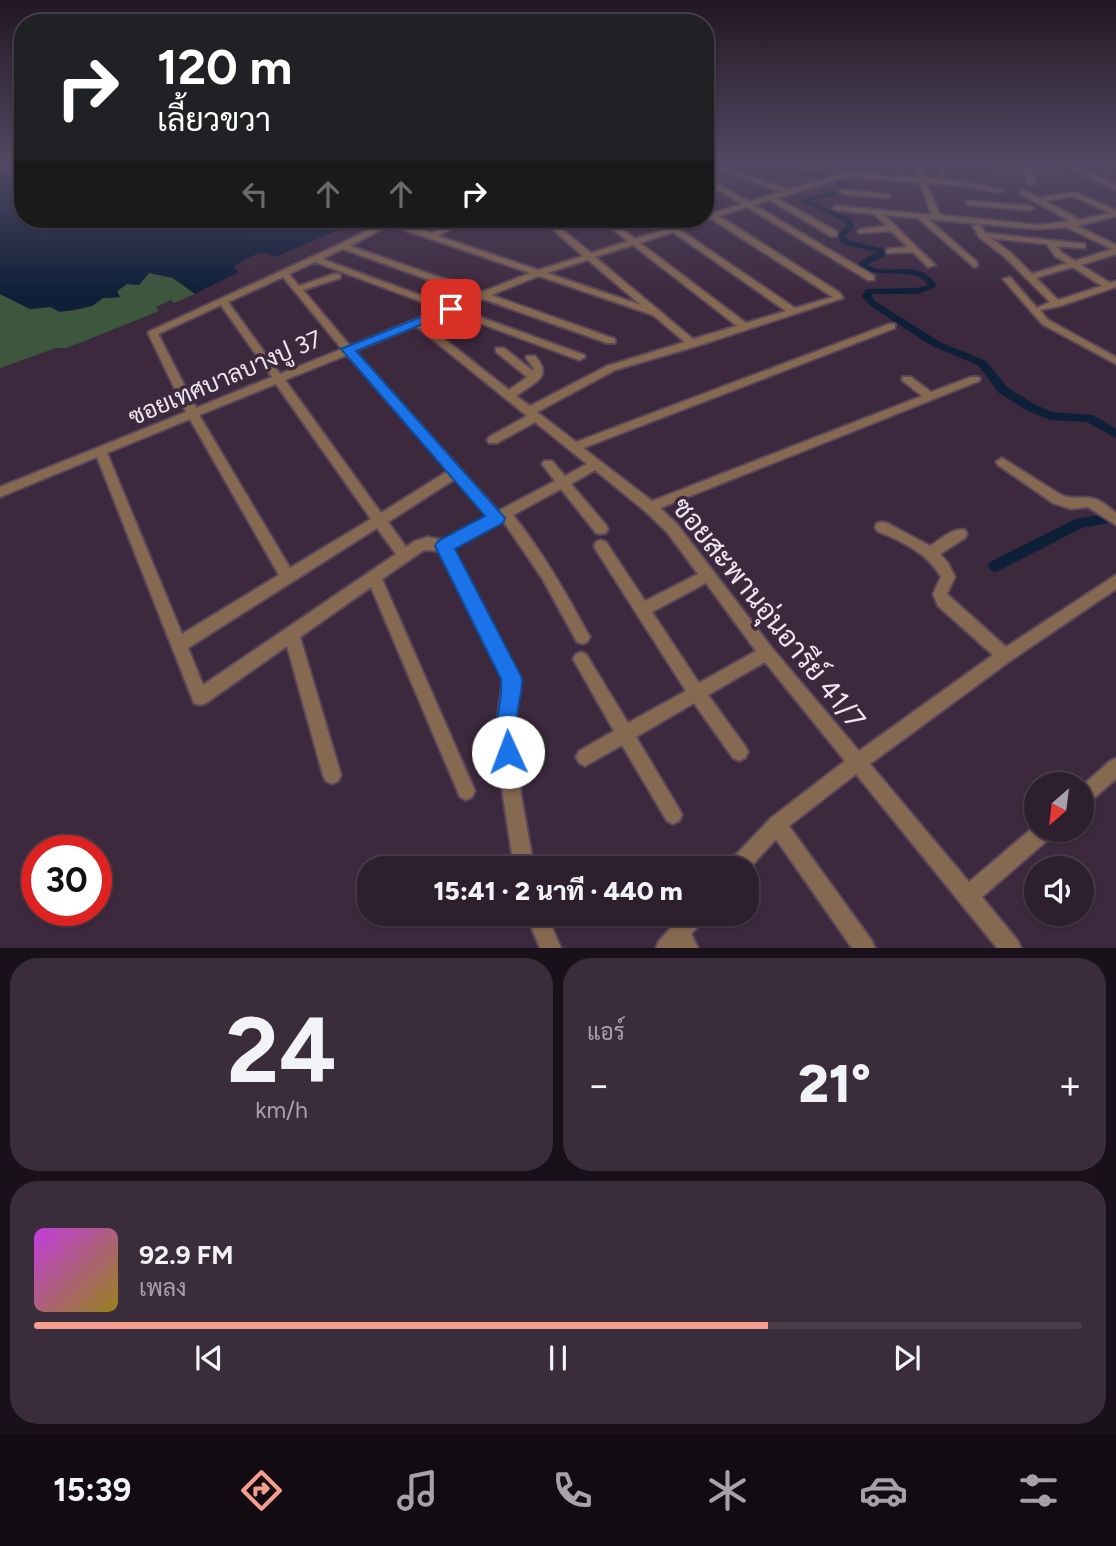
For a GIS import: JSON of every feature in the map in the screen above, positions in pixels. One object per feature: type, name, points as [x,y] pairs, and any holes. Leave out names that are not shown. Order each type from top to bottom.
[{"type":"street","name":"ซอยเทศบาลบางปู 37","points":[[714,214],[739,207]]},
{"type":"street","points":[[756,207],[872,278]]},
{"type":"street","points":[[787,207],[834,234]]},
{"type":"street","points":[[889,207],[891,213]]},
{"type":"street","points":[[932,207],[937,218]]},
{"type":"street","points":[[972,207],[980,228],[1057,303]]},
{"type":"street","points":[[1021,207],[1030,208]]},
{"type":"street","points":[[1049,207],[1079,223]]},
{"type":"street","points":[[837,208],[937,218],[1048,242],[1082,246]]},
{"type":"street","points":[[877,212],[931,265]]},
{"type":"street","points":[[980,228],[1069,225],[1116,214]]},
{"type":"street","points":[[919,216],[974,264]]},
{"type":"street","points":[[493,440],[598,374],[837,300],[838,297],[714,220]]},
{"type":"street","points":[[1069,225],[1116,250]]},
{"type":"street","points":[[287,576],[193,415],[153,333],[344,246],[377,228]]},
{"type":"street","points":[[412,228],[655,313]]},
{"type":"street","points":[[432,236],[447,228]]},
{"type":"street","points":[[557,228],[693,344]]},
{"type":"street","points":[[615,228],[745,327]]},
{"type":"street","points":[[673,228],[794,313]]},
{"type":"street","name":"ซอยเทศบาลบางปู 37","points":[[0,492],[538,273],[673,228]]},
{"type":"street","points":[[862,231],[893,228]]},
{"type":"street","points":[[1048,242],[1058,254],[1112,285]]},
{"type":"street","points":[[344,246],[611,341]]},
{"type":"street","points":[[890,251],[914,249]]},
{"type":"street","points":[[1031,277],[1116,250]]},
{"type":"street","points":[[314,259],[580,357]]},
{"type":"street","points":[[284,273],[347,349],[457,472],[533,548],[551,576],[582,637]]},
{"type":"street","points":[[298,289],[337,276]]},
{"type":"street","points":[[1007,279],[1045,322],[1116,361]]},
{"type":"street","points":[[1042,308],[1112,285]]},
{"type":"street","points":[[223,301],[404,555]]},
{"type":"street","name":"ซอยสะพานอุ่นอารีย์ 41/7","points":[[416,322],[650,507],[672,528],[767,653],[1011,947]]},
{"type":"street","points":[[574,447],[892,326]]},
{"type":"street","points":[[500,350],[535,378]]},
{"type":"street","points":[[510,396],[535,378],[539,370],[531,358]]},
{"type":"street","points":[[907,379],[930,397]]},
{"type":"street","points":[[650,507],[975,379]]},
{"type":"street","points":[[101,452],[200,697],[404,555],[428,543],[444,546],[595,465]]},
{"type":"street","points":[[1002,462],[1057,499],[1071,504],[1089,502],[1116,520]]},
{"type":"street","points":[[548,464],[601,529]]},
{"type":"street","points":[[180,644],[457,472]]},
{"type":"street","points":[[882,527],[913,541],[930,553],[948,577],[940,594],[943,601],[1005,656]]},
{"type":"street","points":[[930,553],[960,534]]},
{"type":"street","points":[[444,546],[511,678],[512,688],[506,717],[508,774],[522,856]]},
{"type":"street","points":[[601,546],[697,694],[739,752]]},
{"type":"street","points":[[643,609],[709,575]]},
{"type":"street","points":[[374,577],[466,791]]},
{"type":"street","points":[[748,856],[777,824],[856,763],[1005,656],[1116,581]]},
{"type":"street","points":[[291,633],[332,775]]},
{"type":"street","points":[[585,757],[767,653]]},
{"type":"street","points":[[581,659],[673,815]]},
{"type":"street","points":[[1094,786],[1116,767]]},
{"type":"street","points":[[777,824],[865,947]]},
{"type":"street","points":[[967,897],[1030,842]]},
{"type":"street","points":[[541,926],[551,947]]},
{"type":"street","points":[[678,943],[689,926]]},
{"type":"green space","points":[[149,273],[173,278],[195,294],[174,303],[171,300],[156,307],[159,311],[67,348],[56,348],[0,368],[0,294],[30,309],[50,307],[72,311],[92,306],[103,298],[120,297],[116,292],[127,284],[139,285]]},
{"type":"water","points":[[0,207],[14,207],[14,228],[344,228],[275,257],[264,253],[253,256],[233,267],[239,272],[195,294],[173,278],[149,273],[139,285],[127,284],[117,291],[120,297],[103,298],[92,306],[60,312],[50,307],[30,309],[0,294]]},
{"type":"waterway","points":[[819,207],[849,221],[850,228],[841,235],[845,242],[881,251],[881,255],[862,264],[869,269],[879,272],[919,273],[933,286],[918,291],[869,291],[867,296],[872,303],[936,344],[982,363],[1003,390],[1030,407],[1050,416],[1089,418],[1116,434]]},
{"type":"waterway","points":[[995,566],[1080,523],[1104,519]]},
{"type":"route","points":[[451,309],[347,349],[497,518],[444,546],[511,678],[512,688],[506,717],[508,752]]}]
